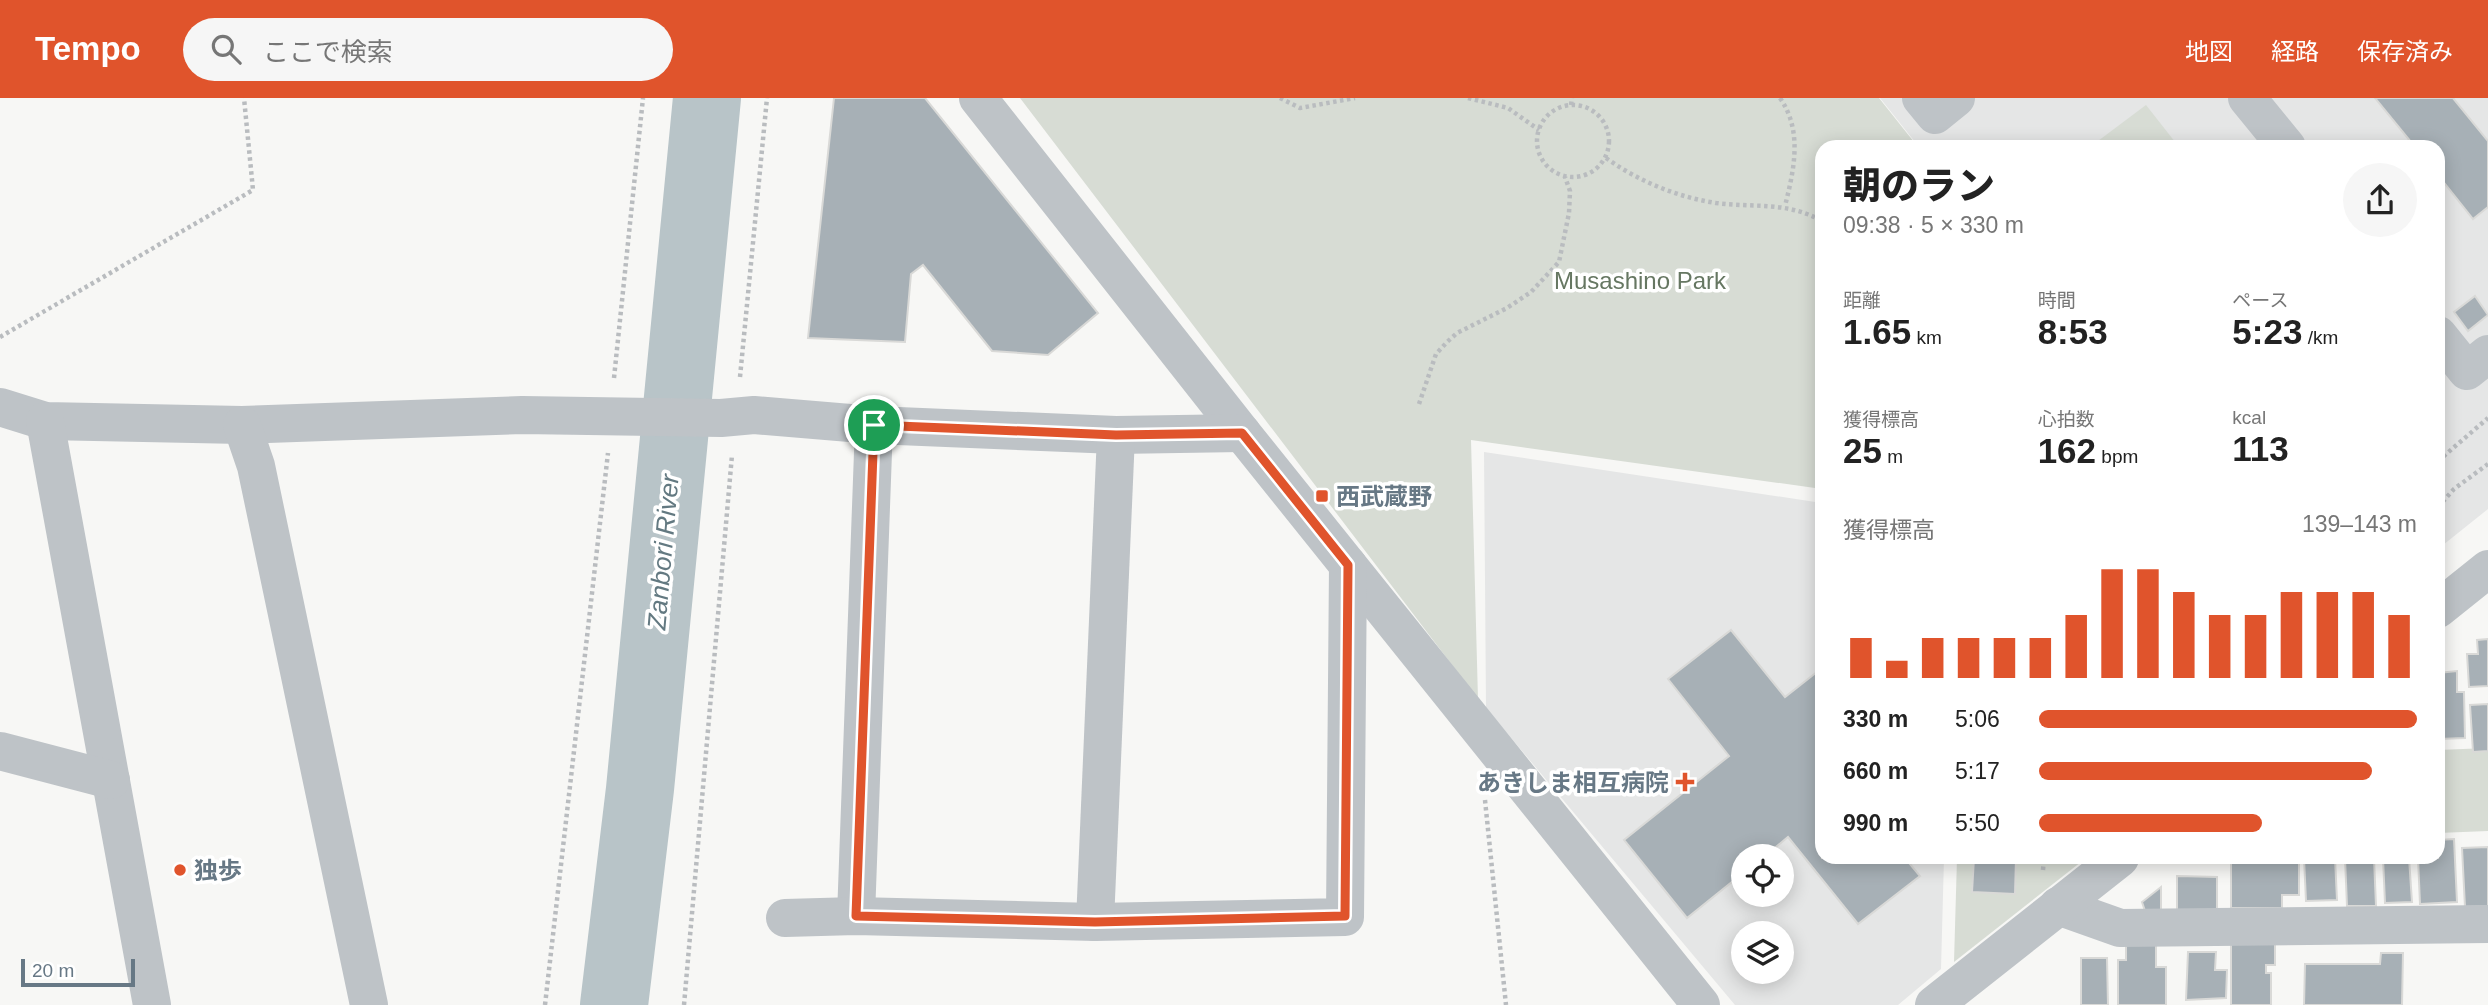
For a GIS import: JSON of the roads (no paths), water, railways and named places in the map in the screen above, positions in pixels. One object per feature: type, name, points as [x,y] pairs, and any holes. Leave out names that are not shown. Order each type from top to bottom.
[{"type":"street","points":[[978,98],[1242,433],[1701,1005]]},
{"type":"street","points":[[1921,98],[1935,115],[1956,98]]},
{"type":"street","points":[[2247,98],[2281,140]]},
{"type":"street","points":[[2445,344],[2467,371],[2488,354]]},
{"type":"street","points":[[0,407],[45,421],[242,425],[522,415],[614,415],[726,435],[754,415],[874,425],[1116,435],[1242,433]]},
{"type":"street","points":[[45,421],[152,1005]]},
{"type":"street","points":[[242,425],[256,466],[369,1005]]},
{"type":"street","points":[[856,916],[874,425]]},
{"type":"street","points":[[1095,922],[1116,435]]},
{"type":"street","points":[[785,918],[856,916],[1095,922],[1345,916],[1348,565]]},
{"type":"street","points":[[2445,603],[2488,569]]},
{"type":"street","points":[[0,751],[111,780]]},
{"type":"street","points":[[1934,1005],[2112,864]]},
{"type":"street","points":[[2058,906],[2120,928],[2488,924]]},
{"type":"waterway","name":"Zanbori River","points":[[614,1005],[640,789],[707,98]]},
{"type":"place","name":"西武蔵野","points":[[1322,496]]},
{"type":"place","name":"あきしま相互病院","points":[[1685,782]]},
{"type":"place","name":"独歩","points":[[180,870]]},
{"type":"park label","name":"Musashino Park","points":[[1640,280]]}]
